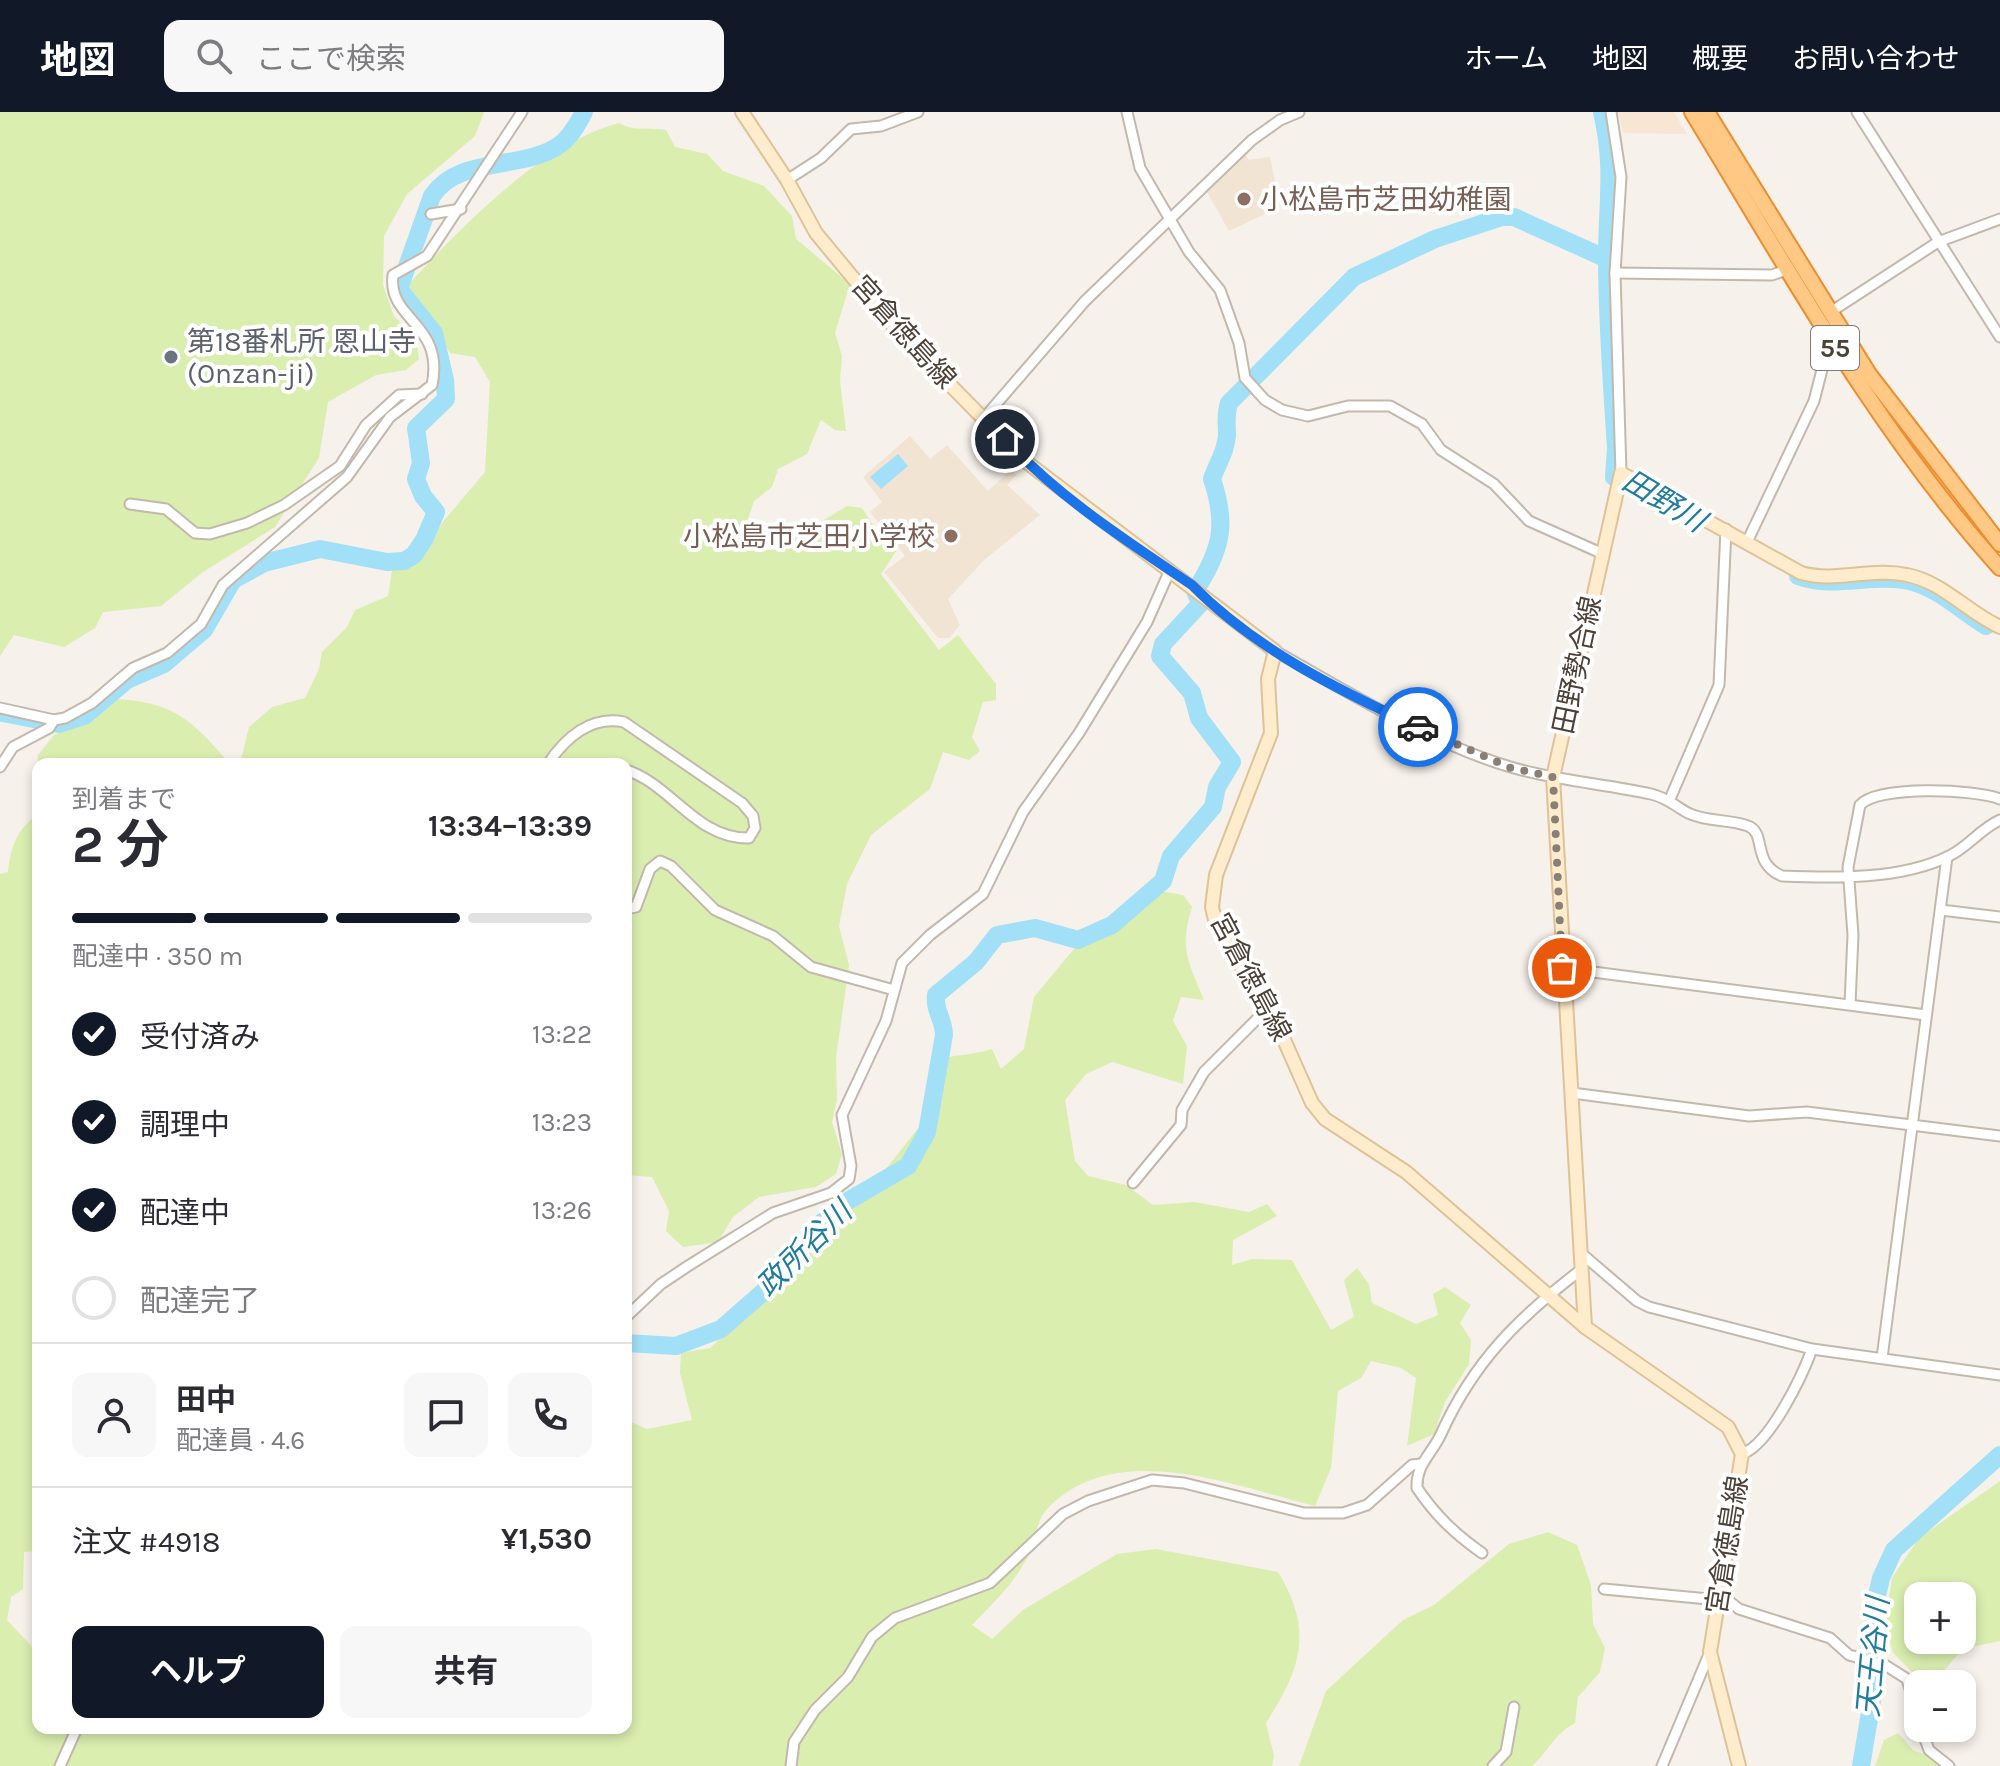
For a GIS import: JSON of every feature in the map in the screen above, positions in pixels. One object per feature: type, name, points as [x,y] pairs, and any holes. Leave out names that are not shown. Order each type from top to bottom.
[{"type":"highway","name":"55","points":[[1692,112],[1786,270],[1878,413],[1967,531],[2000,568]]},
{"type":"highway","name":"55","points":[[1707,112],[1869,374],[2000,544]]},
{"type":"main road","name":"宮倉徳島線","points":[[742,112],[787,180],[816,233],[897,331],[1025,461],[1275,651],[1268,679],[1271,733],[1216,875],[1212,907],[1216,924],[1264,1012],[1285,1042],[1307,1093],[1325,1119],[1406,1172],[1585,1327],[1728,1427],[1742,1454],[1710,1652],[1739,1766]]},
{"type":"main road","points":[[1621,473],[1801,573],[1821,578],[1882,573],[1909,575],[1945,591],[2000,627]]},
{"type":"main road","name":"田野勢合線","points":[[1585,1327],[1553,777],[1621,473]]},
{"type":"street","points":[[0,708],[54,720],[76,714],[119,677],[167,653],[201,624],[223,585],[259,557],[347,477],[390,417],[432,385],[434,353],[427,336],[398,303],[392,287],[393,275],[427,256],[461,209],[522,112]]},
{"type":"street","points":[[787,180],[821,158],[841,135],[851,129],[881,126],[918,112]]},
{"type":"street","points":[[1127,112],[1140,168],[1189,252],[1220,290],[1249,384],[1265,400],[1294,414],[1308,416],[1370,404],[1390,406],[1427,429],[1441,450],[1494,484],[1529,521],[1601,553]]},
{"type":"street","points":[[985,417],[1085,301],[1170,218],[1264,130],[1299,112]]},
{"type":"street","points":[[1611,112],[1621,177],[1615,273],[1621,473]]},
{"type":"street","points":[[1857,112],[2000,337]]},
{"type":"street","points":[[431,214],[461,209]]},
{"type":"street","points":[[1829,313],[1938,242],[2000,219]]},
{"type":"street","points":[[1615,273],[1772,275],[1786,270]]},
{"type":"street","points":[[1747,542],[1814,401],[1825,358],[1837,350]]},
{"type":"street","points":[[130,504],[166,509],[195,533],[210,534],[247,523],[284,505],[340,466],[366,425],[399,395],[422,394]]},
{"type":"street","points":[[1670,799],[1719,685],[1725,621],[1725,532]]},
{"type":"street","points":[[632,1311],[661,1284],[773,1213],[831,1193],[849,1179],[851,1166],[842,1115],[886,1021],[907,954],[983,894],[1023,812],[1079,733],[1147,622],[1170,570]]},
{"type":"street","points":[[1275,651],[1356,700],[1511,768],[1670,799],[1689,813],[1751,827],[1759,836],[1762,861],[1771,872],[1782,876],[1870,876],[1947,857],[1975,834],[2000,820]]},
{"type":"street","points":[[552,758],[558,749],[586,726],[612,719],[624,722],[742,803],[753,816],[755,828],[749,838],[732,838],[702,824],[632,773]]},
{"type":"street","points":[[0,767],[13,747],[49,728],[54,720]]},
{"type":"street","points":[[1850,1004],[1853,935],[1848,877],[1857,816],[1864,801],[1878,796],[1975,791],[2000,799]]},
{"type":"street","points":[[1882,1358],[1947,857]]},
{"type":"street","points":[[632,908],[636,907],[650,869],[660,861],[671,866],[715,910],[773,936],[811,967],[894,990]]},
{"type":"street","points":[[1941,910],[2000,917]]},
{"type":"street","points":[[1562,968],[1926,1015]]},
{"type":"street","points":[[1133,1183],[1181,1125],[1182,1110],[1204,1072],[1264,1012]]},
{"type":"street","points":[[1572,1093],[1749,1116],[1807,1112],[2000,1136]]},
{"type":"street","points":[[1582,1254],[1637,1301],[1649,1307],[1812,1349],[2000,1375]]},
{"type":"street","points":[[1482,1553],[1446,1528],[1417,1488],[1421,1464],[1441,1436],[1447,1416],[1498,1340],[1546,1296],[1582,1269]]},
{"type":"street","points":[[1742,1454],[1752,1450],[1768,1433],[1812,1349]]},
{"type":"street","points":[[791,1766],[794,1742],[815,1710],[848,1677],[872,1637],[895,1618],[990,1583],[1063,1514],[1088,1501],[1152,1480],[1184,1483],[1304,1513],[1343,1513],[1367,1505],[1412,1465],[1421,1464]]},
{"type":"street","points":[[1604,1589],[1729,1601],[1739,1609],[1830,1638],[1849,1655],[1882,1665],[1904,1677]]},
{"type":"street","points":[[1662,1766],[1710,1652]]},
{"type":"street","points":[[1493,1766],[1506,1752],[1514,1707]]},
{"type":"street","points":[[60,1766],[74,1734]]},
{"type":"street","points":[[1926,1742],[1929,1750],[1949,1766]]},
{"type":"shaded area","points":[[1618,112],[1674,112],[1687,134],[1623,133]]},
{"type":"shaded area","name":"小松島市芝田幼稚園","points":[[1245,155],[1249,160],[1270,157],[1280,207],[1229,231],[1207,192]]},
{"type":"shaded area","name":"小松島市芝田小学校","points":[[910,436],[930,459],[947,445],[988,491],[1011,470],[1017,475],[1007,485],[1040,515],[984,560],[948,599],[960,625],[949,638],[938,638],[884,572],[905,556],[870,512],[882,502],[863,477]]},
{"type":"green space","points":[[0,112],[484,112],[475,136],[407,194],[384,236],[383,285],[394,316],[416,338],[419,359],[406,370],[376,375],[328,402],[319,458],[275,527],[203,572],[161,606],[103,612],[95,628],[64,647],[14,635],[0,656]]},
{"type":"green space","points":[[619,123],[636,128],[666,130],[675,147],[707,154],[723,171],[764,186],[792,216],[796,239],[850,284],[835,333],[842,356],[840,381],[846,431],[835,430],[821,420],[807,454],[778,469],[772,487],[754,501],[737,551],[775,550],[847,506],[862,508],[881,537],[897,550],[881,574],[939,650],[958,635],[996,684],[996,700],[983,702],[972,737],[980,751],[969,760],[943,752],[930,789],[871,835],[847,884],[839,926],[849,965],[836,1058],[837,1100],[832,1122],[842,1154],[836,1174],[816,1187],[759,1197],[733,1217],[718,1242],[683,1247],[666,1231],[669,1211],[652,1177],[632,1175],[632,758],[241,758],[249,727],[272,707],[305,698],[319,669],[322,652],[347,627],[355,610],[388,596],[392,570],[421,557],[442,523],[485,472],[490,382],[475,357],[450,353],[408,285],[452,238],[504,190],[532,168],[590,133]]},
{"type":"green space","points":[[112,699],[151,704],[192,724],[225,758],[38,758],[54,735],[88,722]]},
{"type":"green space","points":[[32,820],[32,1551],[24,1552],[23,1589],[11,1597],[7,1620],[32,1647],[32,1734],[632,1734],[632,1423],[647,1429],[692,1420],[680,1373],[681,1353],[710,1348],[738,1322],[789,1240],[826,1213],[856,1205],[926,1118],[932,1061],[992,1049],[1001,1069],[1024,1049],[1034,997],[1074,949],[1114,928],[1155,890],[1183,895],[1192,907],[1186,934],[1187,955],[1204,1000],[1181,997],[1173,1021],[1187,1046],[1183,1084],[1112,1062],[1086,1074],[1065,1100],[1075,1161],[1088,1176],[1126,1185],[1153,1205],[1194,1202],[1249,1212],[1267,1204],[1277,1216],[1233,1240],[1232,1265],[1252,1259],[1292,1260],[1331,1330],[1354,1317],[1344,1280],[1357,1268],[1369,1284],[1372,1303],[1416,1324],[1438,1315],[1433,1294],[1445,1287],[1471,1305],[1460,1323],[1471,1340],[1469,1364],[1445,1402],[1434,1434],[1407,1446],[1416,1378],[1401,1368],[1371,1361],[1361,1378],[1338,1391],[1331,1468],[1315,1506],[1212,1479],[1176,1473],[1140,1471],[1106,1475],[1075,1487],[1044,1513],[1018,1574],[972,1625],[992,1639],[1023,1610],[1117,1554],[1156,1549],[1278,1572],[1296,1613],[1299,1649],[1288,1684],[1266,1723],[1274,1756],[1272,1766],[0,1766],[0,874],[8,872],[16,839]]},
{"type":"green space","points":[[2000,1481],[2000,1641],[1976,1646],[1976,1582],[1904,1582],[1904,1654],[1958,1654],[1945,1670],[1910,1670],[1893,1653],[1885,1623],[1892,1578],[1919,1538]]},
{"type":"green space","points":[[1548,1532],[1577,1545],[1591,1585],[1593,1624],[1605,1648],[1600,1672],[1578,1697],[1575,1723],[1562,1732],[1532,1766],[1299,1766],[1326,1691],[1403,1620],[1434,1605],[1509,1544]]},
{"type":"green space","points":[[1898,1733],[1914,1751],[1935,1757],[1937,1766],[1875,1766],[1884,1740]]},
{"type":"water","points":[[898,454],[908,466],[881,489],[870,477]]},
{"type":"waterway","points":[[3,713],[59,724],[84,716],[127,680],[164,664],[204,630],[233,580],[264,563],[320,549],[387,562],[404,561],[414,555],[436,512],[423,496],[416,479],[421,463],[416,428],[446,399],[445,380],[434,333],[399,289],[432,196],[444,183],[459,174],[547,152],[566,140],[584,112]]},
{"type":"waterway","name":"田野川","points":[[1602,112],[1609,168],[1607,282],[1616,448],[1614,477],[1667,504]]},
{"type":"waterway","points":[[1200,583],[1214,557],[1220,532],[1219,508],[1212,479],[1226,441],[1229,403],[1354,277],[1435,239],[1502,217],[1514,217],[1607,259]]},
{"type":"waterway","name":"田野川","points":[[1798,576],[1825,581],[1904,580],[1937,592],[1986,626]]},
{"type":"waterway","name":"政所谷川","points":[[632,1343],[676,1346],[721,1329],[787,1271],[813,1230],[846,1202],[908,1166],[927,1132],[944,1035],[936,995],[976,962],[997,935],[1035,928],[1078,940],[1112,925],[1163,881],[1171,856],[1213,807],[1217,787],[1232,762],[1199,718],[1192,693],[1160,656],[1163,644],[1201,603],[1196,594]]},
{"type":"waterway","name":"天王谷川","points":[[1861,1766],[1876,1677],[1874,1609],[1881,1578],[1894,1550],[2000,1455]]},
{"type":"way so far","points":[[1418,727],[1511,768],[1553,777],[1562,968]]},
{"type":"place","name":"小松島市芝田幼稚園","points":[[1244,199]]},
{"type":"place","name":"第18番札所 恩山寺 (Onzan-ji)","points":[[171,357]]},
{"type":"place","name":"小松島市芝田小学校","points":[[951,536]]},
{"type":"route","points":[[1005,439],[1025,461],[1076,502],[1192,585],[1208,602],[1275,651],[1356,700],[1418,727]]}]
